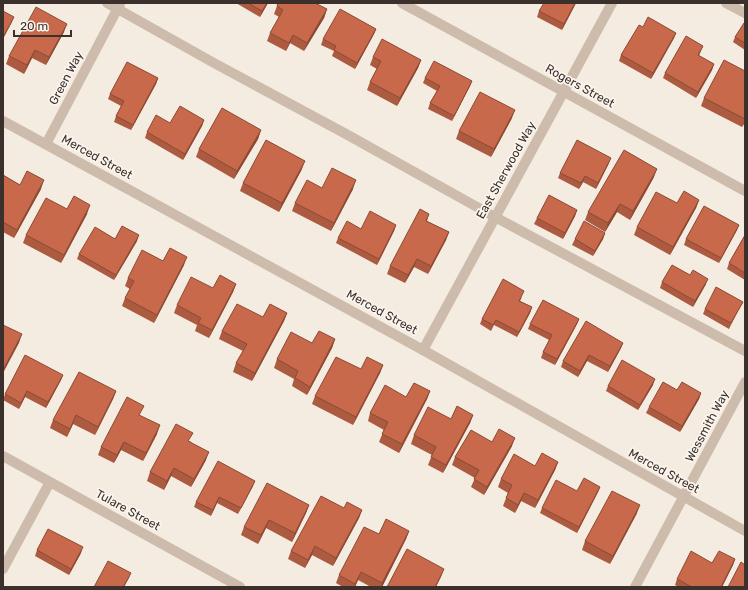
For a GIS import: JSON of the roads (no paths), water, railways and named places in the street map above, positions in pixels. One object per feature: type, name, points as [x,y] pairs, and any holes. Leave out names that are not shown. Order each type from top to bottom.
[{"type":"street","points":[[107,3],[119,6],[214,63],[495,217],[745,351]]},
{"type":"street","name":"Rogers Street","points":[[402,3],[745,191]]},
{"type":"street","name":"East Sherwood Way","points":[[423,350],[612,3]]},
{"type":"street","points":[[726,3],[745,13]]},
{"type":"street","name":"Green Way","points":[[46,144],[119,6]]},
{"type":"street","name":"Merced Street","points":[[3,121],[423,350],[745,531]]},
{"type":"street","name":"Wessmith Way","points":[[635,587],[745,382]]},
{"type":"street","name":"Tulare Street","points":[[3,456],[240,587]]},
{"type":"street","points":[[3,570],[50,482]]}]
